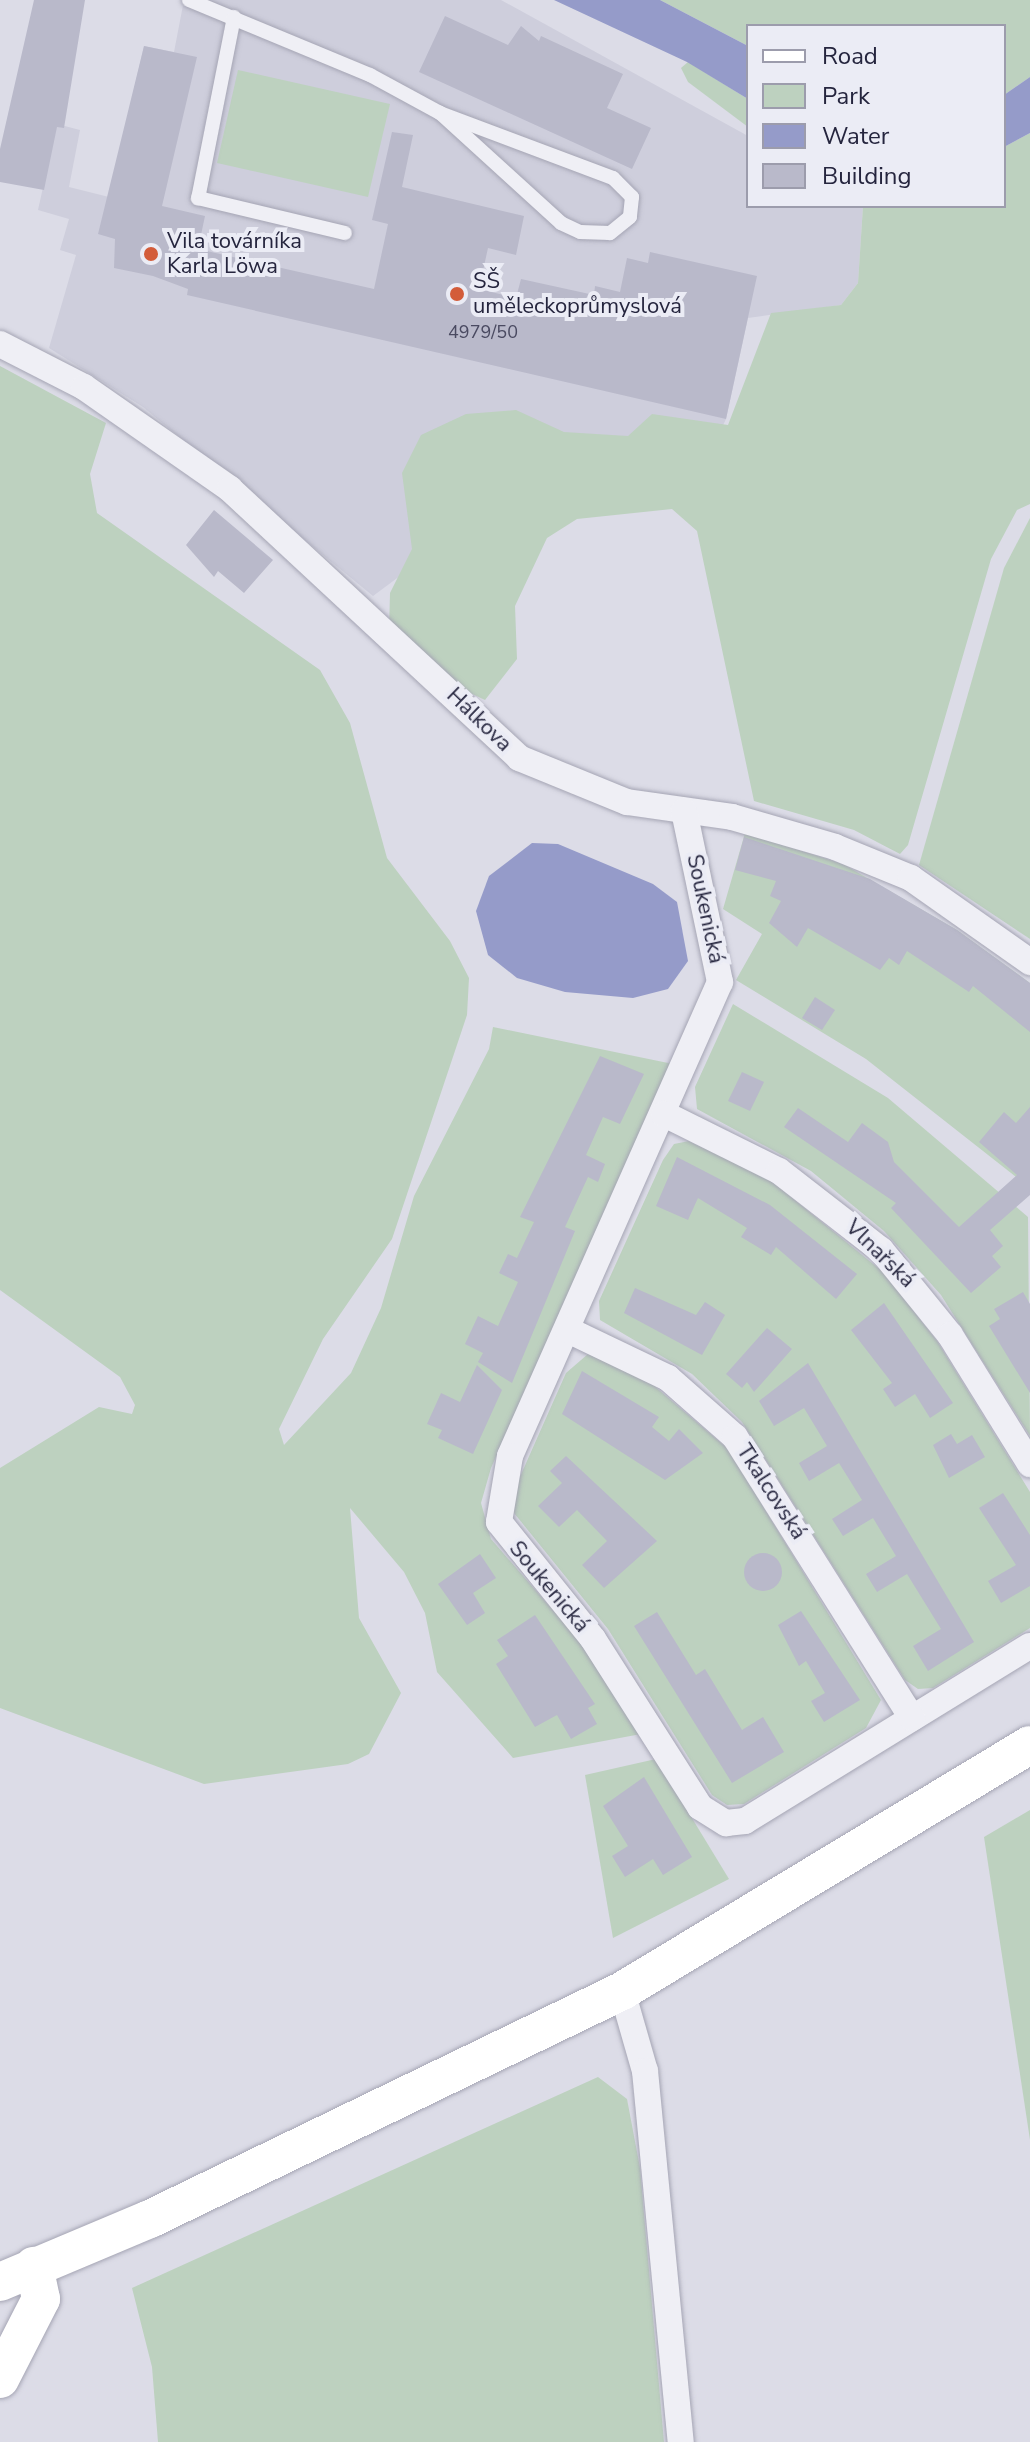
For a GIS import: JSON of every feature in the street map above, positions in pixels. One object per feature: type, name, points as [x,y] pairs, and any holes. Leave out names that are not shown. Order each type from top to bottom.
[{"type":"main road","points":[[0,2282],[150,2219],[622,1991],[1030,1745]]},
{"type":"main road","points":[[0,2379],[41,2299],[34,2266]]},
{"type":"street","name":"Hálkova","points":[[0,344],[84,387],[230,489],[519,758],[627,802],[772,827],[911,878],[1030,962]]},
{"type":"street","name":"Soukenická","points":[[684,811],[720,982],[510,1456],[499,1522],[593,1639],[700,1807],[713,1820],[745,1821],[1030,1646]]},
{"type":"street","name":"Vlnařská","points":[[664,1114],[779,1171],[881,1250],[943,1324],[1030,1464]]},
{"type":"street","name":"Tkalcovská","points":[[568,1330],[668,1378],[735,1437],[912,1718]]},
{"type":"street","points":[[622,1991],[645,2071],[681,2442]]},
{"type":"lane","points":[[189,0],[370,75],[440,113],[613,178],[632,197],[630,217],[610,233],[580,232],[561,223],[440,113]]},
{"type":"lane","points":[[234,17],[198,198],[345,233]]},
{"type":"shaded area","name":"SŠ uměleckoprůmyslová","points":[[184,0],[501,0],[746,135],[746,208],[863,208],[858,283],[841,305],[748,318],[726,419],[695,485],[455,535],[373,596],[143,407],[49,348],[76,255],[60,250],[69,219],[38,210],[57,124],[80,130],[69,187],[109,197],[144,46],[174,52]]},
{"type":"green space","points":[[660,0],[1030,0],[1030,77],[1006,94],[1006,24],[746,24],[746,45]]},
{"type":"green space","points":[[688,62],[746,98],[746,126],[688,82],[681,68]]},
{"type":"green space","points":[[238,70],[390,104],[368,197],[217,163]]},
{"type":"green space","points":[[1030,133],[1030,504],[1017,510],[991,559],[908,845],[900,854],[854,830],[754,801],[697,531],[672,509],[577,519],[547,538],[515,606],[517,659],[485,700],[411,665],[389,631],[390,593],[412,549],[402,473],[421,435],[466,414],[516,410],[564,432],[628,436],[652,414],[728,425],[771,313],[841,305],[858,283],[863,208],[1006,208],[1006,146]]},
{"type":"green space","points":[[0,366],[106,423],[90,474],[97,513],[320,670],[350,723],[387,858],[450,941],[469,978],[467,1015],[392,1239],[323,1339],[279,1429],[284,1445],[351,1373],[381,1308],[414,1196],[489,1049],[493,1027],[673,1064],[491,1468],[481,1503],[491,1539],[583,1645],[641,1734],[513,1758],[437,1672],[425,1613],[404,1572],[350,1508],[359,1618],[401,1693],[369,1754],[348,1764],[204,1784],[0,1708],[0,1468],[99,1407],[132,1414],[135,1405],[120,1377],[0,1290]]},
{"type":"green space","points":[[1030,518],[1030,939],[919,865],[1004,568]]},
{"type":"green space","points":[[745,833],[843,864],[957,930],[1030,983],[1030,1188],[866,1059],[736,980],[762,934],[723,909]]},
{"type":"green space","points":[[733,1004],[888,1098],[1028,1217],[1030,1436],[941,1295],[884,1231],[811,1171],[697,1109],[695,1087]]},
{"type":"green space","points":[[689,1141],[769,1179],[883,1272],[937,1341],[1030,1492],[1030,1628],[933,1688],[918,1689],[905,1680],[742,1422],[692,1374],[600,1320],[599,1301],[663,1160],[674,1144]]},
{"type":"green space","points":[[588,1354],[645,1378],[728,1449],[881,1700],[866,1728],[744,1804],[727,1805],[712,1795],[608,1629],[514,1513],[515,1488],[566,1373]]},
{"type":"green space","points":[[656,1759],[729,1879],[613,1938],[585,1775]]},
{"type":"green space","points":[[1030,1810],[1030,2140],[984,1837]]},
{"type":"green space","points":[[598,2077],[627,2099],[640,2168],[664,2442],[158,2442],[152,2367],[132,2288]]},
{"type":"water","points":[[554,0],[660,0],[746,45],[746,98],[687,62]]},
{"type":"water","points":[[1030,77],[1030,133],[1006,146],[1006,94]]},
{"type":"water","points":[[532,843],[558,844],[653,884],[677,902],[688,961],[668,989],[633,998],[565,992],[517,978],[488,955],[476,911],[489,876]]},
{"type":"building","points":[[34,0],[85,0],[64,128],[57,127],[44,190],[0,182],[0,149]]},
{"type":"building","points":[[445,16],[508,45],[521,26],[539,41],[541,36],[623,74],[607,108],[651,128],[632,169],[419,72]]},
{"type":"building","points":[[144,46],[197,57],[162,206],[205,216],[198,249],[374,289],[388,224],[372,220],[392,132],[413,135],[402,187],[524,216],[516,255],[488,248],[479,289],[516,298],[521,279],[594,295],[595,286],[620,292],[627,258],[648,263],[650,252],[757,276],[726,419],[187,295],[188,289],[153,276],[114,268],[115,239],[98,234]]},
{"type":"building","points":[[214,510],[273,560],[244,593],[218,571],[214,577],[186,545]]},
{"type":"building","points":[[744,837],[870,879],[957,930],[1030,983],[1030,1032],[973,986],[969,992],[907,951],[899,965],[889,958],[880,970],[808,928],[797,947],[769,923],[781,901],[770,896],[776,881],[735,870]]},
{"type":"building","points":[[815,997],[835,1010],[822,1030],[802,1018]]},
{"type":"building","points":[[600,1056],[644,1074],[620,1124],[603,1117],[586,1155],[605,1164],[598,1182],[588,1177],[565,1227],[575,1231],[512,1383],[478,1362],[483,1353],[465,1344],[478,1316],[498,1326],[518,1282],[499,1273],[508,1254],[517,1258],[534,1222],[520,1217]]},
{"type":"building","points":[[742,1072],[764,1082],[750,1111],[728,1101]]},
{"type":"building","points":[[1030,1107],[1030,1195],[990,1230],[1003,1246],[992,1256],[1001,1267],[971,1293],[891,1208],[896,1203],[784,1127],[798,1108],[848,1142],[862,1123],[888,1142],[894,1162],[959,1227],[1017,1175],[979,1142],[1004,1112],[1016,1123]]},
{"type":"building","points":[[677,1157],[770,1205],[857,1274],[836,1299],[776,1247],[771,1255],[741,1237],[747,1228],[698,1198],[688,1220],[656,1206]]},
{"type":"building","points":[[635,1288],[696,1315],[705,1302],[725,1315],[702,1355],[624,1313]]},
{"type":"building","points":[[1023,1292],[1030,1304],[1030,1393],[989,1326],[1000,1319],[994,1309]]},
{"type":"building","points":[[884,1303],[953,1403],[930,1418],[915,1394],[895,1407],[883,1389],[892,1383],[851,1330]]},
{"type":"building","points":[[767,1328],[792,1349],[754,1392],[747,1382],[742,1388],[726,1374]]},
{"type":"building","points":[[808,1363],[974,1642],[928,1671],[913,1646],[941,1629],[907,1574],[877,1592],[866,1574],[896,1556],[873,1518],[843,1536],[832,1519],[862,1500],[839,1463],[809,1481],[799,1463],[827,1446],[804,1408],[774,1426],[759,1401]]},
{"type":"building","points":[[477,1365],[502,1390],[473,1454],[438,1438],[442,1430],[427,1424],[441,1393],[460,1402]]},
{"type":"building","points":[[582,1371],[659,1417],[652,1427],[669,1441],[679,1429],[703,1453],[665,1480],[562,1414]]},
{"type":"building","points":[[951,1434],[957,1444],[972,1435],[985,1457],[949,1478],[933,1445]]},
{"type":"building","points":[[566,1456],[657,1541],[604,1588],[582,1565],[607,1541],[577,1510],[559,1527],[538,1506],[562,1483],[550,1471]]},
{"type":"building","points":[[1003,1493],[1030,1535],[1030,1586],[1001,1603],[988,1581],[1016,1565],[979,1508]]},
{"type":"building","points":[[763,1553],[776,1559],[782,1572],[776,1585],[763,1591],[750,1585],[744,1572],[750,1559]]},
{"type":"building","points":[[480,1554],[496,1578],[473,1593],[485,1613],[467,1625],[438,1584]]},
{"type":"building","points":[[801,1611],[860,1700],[824,1722],[811,1701],[825,1693],[806,1661],[799,1666],[778,1625]]},
{"type":"building","points":[[657,1612],[696,1675],[705,1669],[742,1730],[763,1717],[784,1752],[732,1783],[634,1626]]},
{"type":"building","points":[[535,1615],[595,1704],[588,1708],[597,1724],[571,1739],[557,1715],[535,1727],[496,1664],[508,1656],[497,1640]]},
{"type":"building","points":[[644,1777],[692,1857],[663,1875],[653,1859],[625,1877],[612,1856],[628,1846],[603,1806]]},
{"type":"place","name":"Vila továrníka Karla Löwa","points":[[151,254]]},
{"type":"place","name":"SŠ uměleckoprůmyslová","points":[[457,294]]}]
